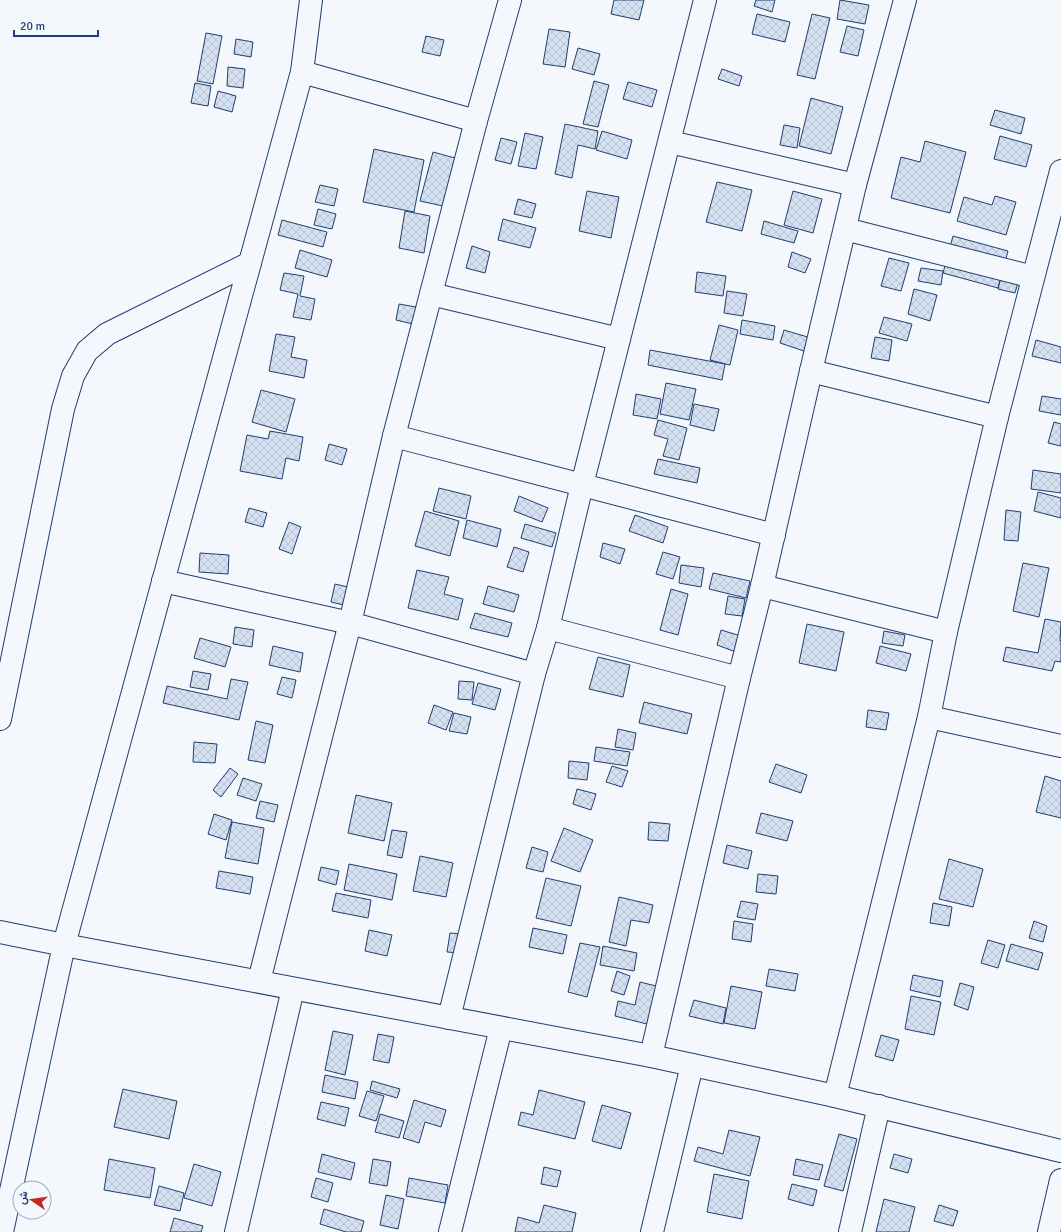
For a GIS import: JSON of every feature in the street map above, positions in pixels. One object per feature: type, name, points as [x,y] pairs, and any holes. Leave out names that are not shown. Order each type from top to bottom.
[{"type":"street","points":[[259,982],[350,623],[394,436],[476,121],[510,0]]},
{"type":"street","points":[[449,1018],[534,674],[548,628],[582,485],[705,0]]},
{"type":"street","points":[[651,1056],[855,185],[906,0]]},
{"type":"street","points":[[2,1232],[64,945],[302,72],[308,2]]},
{"type":"street","points":[[302,72],[476,121]]},
{"type":"street","points":[[670,142],[855,185]]},
{"type":"street","points":[[835,1096],[929,717],[946,632],[997,417],[1033,277],[1052,237],[1061,171]]},
{"type":"street","points":[[845,229],[1033,277]]},
{"type":"street","points":[[0,719],[63,409],[73,376],[87,351],[107,334],[250,263]]},
{"type":"street","points":[[431,294],[619,339]]},
{"type":"street","points":[[811,370],[997,417]]},
{"type":"street","points":[[394,436],[774,534]]},
{"type":"street","points":[[163,581],[350,623],[534,674]]},
{"type":"street","points":[[762,586],[946,632]]},
{"type":"street","points":[[548,628],[739,678]]},
{"type":"street","points":[[929,717],[1061,746]]},
{"type":"street","points":[[0,932],[651,1056],[879,1106],[1061,1151]]},
{"type":"street","points":[[236,1232],[293,989]]},
{"type":"street","points":[[450,1232],[501,1028]]},
{"type":"street","points":[[652,1232],[692,1065]]},
{"type":"street","points":[[850,1232],[879,1106]]},
{"type":"street","points":[[1049,1232],[1061,1180]]},
{"type":"building","points":[[614,0],[644,0],[639,20],[611,14]]},
{"type":"building","points":[[756,0],[775,0],[772,12],[754,6]]},
{"type":"building","points":[[840,0],[869,5],[865,24],[837,19]]},
{"type":"building","points":[[757,14],[790,22],[785,42],[752,34]]},
{"type":"building","points":[[812,14],[830,18],[815,79],[797,75]]},
{"type":"building","points":[[847,26],[864,30],[858,56],[840,52]]},
{"type":"building","points":[[549,29],[570,32],[565,67],[543,64]]},
{"type":"building","points":[[206,33],[222,36],[213,84],[197,81]]},
{"type":"building","points":[[426,36],[444,40],[440,56],[422,52]]},
{"type":"building","points":[[236,39],[253,42],[251,57],[234,54]]},
{"type":"building","points":[[578,48],[600,54],[594,75],[572,69]]},
{"type":"building","points":[[228,67],[245,69],[243,88],[227,86]]},
{"type":"building","points":[[722,69],[742,76],[739,86],[718,79]]},
{"type":"building","points":[[594,81],[609,85],[598,127],[583,124]]},
{"type":"building","points":[[628,82],[657,90],[652,107],[623,99]]},
{"type":"building","points":[[195,83],[211,86],[208,106],[191,103]]},
{"type":"building","points":[[218,91],[236,96],[232,112],[214,107]]},
{"type":"building","points":[[811,98],[843,107],[831,154],[799,146]]},
{"type":"building","points":[[995,110],[1025,118],[1021,134],[990,125]]},
{"type":"building","points":[[565,124],[598,131],[595,149],[578,145],[572,178],[555,174]]},
{"type":"building","points":[[784,125],[800,128],[797,148],[780,145]]},
{"type":"building","points":[[602,131],[632,140],[627,159],[596,150]]},
{"type":"building","points":[[525,133],[543,137],[536,169],[518,166]]},
{"type":"building","points":[[1000,136],[1032,145],[1026,167],[994,159]]},
{"type":"building","points":[[501,138],[517,142],[511,164],[495,160]]},
{"type":"building","points":[[925,141],[966,152],[950,213],[891,198],[901,157],[920,162]]},
{"type":"building","points":[[374,149],[424,160],[414,212],[363,202]]},
{"type":"building","points":[[433,152],[455,158],[443,206],[420,201]]},
{"type":"building","points":[[717,182],[752,190],[742,231],[706,222]]},
{"type":"building","points":[[320,185],[338,189],[334,206],[315,202]]},
{"type":"building","points":[[587,191],[619,197],[611,238],[579,231]]},
{"type":"building","points":[[793,191],[822,199],[813,233],[784,225]]},
{"type":"building","points":[[995,196],[1016,202],[1006,235],[957,221],[964,197],[992,205]]},
{"type":"building","points":[[518,199],[536,204],[532,218],[514,214]]},
{"type":"building","points":[[318,209],[336,214],[332,229],[314,225]]},
{"type":"building","points":[[405,211],[430,216],[424,253],[399,248]]},
{"type":"building","points":[[503,219],[536,228],[530,248],[498,240]]},
{"type":"building","points":[[282,220],[327,232],[323,247],[278,235]]},
{"type":"building","points":[[764,221],[798,231],[794,243],[761,234]]},
{"type":"building","points":[[953,236],[1008,251],[998,288],[943,273]]},
{"type":"building","points":[[472,246],[490,252],[485,273],[466,268]]},
{"type":"building","points":[[300,250],[332,260],[327,277],[295,268]]},
{"type":"building","points":[[792,252],[811,259],[805,273],[788,267]]},
{"type":"building","points":[[889,258],[909,263],[901,291],[881,286]]},
{"type":"building","points":[[921,268],[943,271],[941,285],[918,281]]},
{"type":"building","points":[[697,272],[726,276],[723,296],[695,292]]},
{"type":"building","points":[[284,273],[304,276],[300,296],[315,299],[311,320],[293,317],[298,294],[280,290]]},
{"type":"building","points":[[1002,274],[1019,279],[1015,293],[998,289]]},
{"type":"building","points":[[914,289],[937,295],[930,321],[908,314]]},
{"type":"building","points":[[727,291],[747,294],[743,316],[724,313]]},
{"type":"building","points":[[399,304],[416,307],[413,324],[396,320]]},
{"type":"building","points":[[884,317],[912,324],[907,341],[879,333]]},
{"type":"building","points":[[742,320],[775,326],[773,340],[740,334]]},
{"type":"building","points":[[719,325],[738,330],[730,365],[710,360]]},
{"type":"building","points":[[784,330],[811,338],[807,352],[780,343]]},
{"type":"building","points":[[276,334],[295,337],[291,357],[307,360],[304,378],[269,371]]},
{"type":"building","points":[[875,337],[892,340],[889,361],[871,358]]},
{"type":"building","points":[[1036,340],[1061,347],[1061,363],[1032,356]]},
{"type":"building","points":[[650,350],[725,364],[722,380],[648,365]]},
{"type":"building","points":[[666,383],[696,389],[689,420],[660,414]]},
{"type":"building","points":[[261,390],[295,399],[286,432],[252,422]]},
{"type":"building","points":[[636,394],[661,399],[657,419],[633,415]]},
{"type":"building","points":[[1042,396],[1061,399],[1061,415],[1039,411]]},
{"type":"building","points":[[694,404],[719,409],[714,431],[690,425]]},
{"type":"building","points":[[658,420],[687,428],[679,460],[663,456],[668,439],[654,435]]},
{"type":"building","points":[[1054,422],[1061,424],[1061,446],[1048,443]]},
{"type":"building","points":[[270,431],[303,437],[299,461],[286,458],[282,479],[240,471],[247,435],[268,439]]},
{"type":"building","points":[[329,444],[347,449],[342,465],[325,460]]},
{"type":"building","points":[[658,459],[700,468],[697,483],[654,474]]},
{"type":"building","points":[[1033,470],[1061,474],[1061,493],[1031,489]]},
{"type":"building","points":[[439,488],[471,496],[466,519],[433,511]]},
{"type":"building","points":[[1038,492],[1061,498],[1061,518],[1034,511]]},
{"type":"building","points":[[519,496],[548,508],[542,522],[514,511]]},
{"type":"building","points":[[249,508],[267,513],[263,527],[245,522]]},
{"type":"building","points":[[1006,510],[1021,512],[1018,541],[1004,540]]},
{"type":"building","points":[[425,511],[459,521],[450,556],[415,546]]},
{"type":"building","points":[[635,515],[668,527],[663,543],[629,531]]},
{"type":"building","points":[[467,520],[501,529],[497,547],[463,538]]},
{"type":"building","points":[[289,522],[301,527],[292,554],[279,549]]},
{"type":"building","points":[[525,524],[556,533],[552,547],[521,538]]},
{"type":"building","points":[[603,543],[625,549],[620,564],[600,557]]},
{"type":"building","points":[[514,547],[529,552],[523,572],[507,567]]},
{"type":"building","points":[[663,552],[680,557],[673,579],[656,574]]},
{"type":"building","points":[[200,553],[229,555],[228,574],[199,572]]},
{"type":"building","points":[[1023,563],[1049,568],[1039,617],[1013,611]]},
{"type":"building","points":[[681,565],[704,568],[701,587],[679,583]]},
{"type":"building","points":[[417,570],[449,577],[444,594],[463,599],[458,620],[408,608]]},
{"type":"building","points":[[713,573],[750,581],[746,598],[709,589]]},
{"type":"building","points":[[335,584],[348,587],[344,605],[331,602]]},
{"type":"building","points":[[488,586],[519,595],[514,612],[483,604]]},
{"type":"building","points":[[671,589],[688,594],[678,635],[660,630]]},
{"type":"building","points":[[728,596],[745,599],[742,616],[725,614]]},
{"type":"building","points":[[475,613],[512,623],[508,637],[470,628]]},
{"type":"building","points":[[1045,619],[1061,622],[1061,662],[1055,661],[1052,671],[1003,661],[1006,647],[1038,653]]},
{"type":"building","points":[[807,624],[844,632],[836,671],[799,663]]},
{"type":"building","points":[[235,627],[254,630],[252,647],[233,644]]},
{"type":"building","points":[[721,630],[741,636],[736,652],[717,645]]},
{"type":"building","points":[[884,631],[905,635],[903,646],[882,643]]},
{"type":"building","points":[[200,638],[231,647],[225,667],[194,658]]},
{"type":"building","points":[[273,646],[303,653],[300,672],[269,665]]},
{"type":"building","points":[[880,646],[911,654],[906,671],[876,663]]},
{"type":"building","points":[[598,657],[630,665],[623,697],[589,689]]},
{"type":"building","points":[[193,671],[211,674],[208,690],[190,687]]},
{"type":"building","points":[[282,677],[296,680],[292,698],[277,694]]},
{"type":"building","points":[[231,679],[248,682],[239,720],[163,703],[167,686],[227,699]]},
{"type":"building","points":[[459,681],[474,682],[472,700],[458,699]]},
{"type":"building","points":[[478,683],[501,689],[495,710],[472,704]]},
{"type":"building","points":[[644,702],[692,714],[687,734],[639,723]]},
{"type":"building","points":[[434,705],[453,712],[446,730],[428,723]]},
{"type":"building","points":[[868,710],[889,713],[886,730],[866,727]]},
{"type":"building","points":[[454,713],[471,717],[467,734],[449,731]]},
{"type":"building","points":[[256,721],[273,725],[265,763],[248,760]]},
{"type":"building","points":[[618,729],[636,733],[633,750],[615,747]]},
{"type":"building","points":[[194,742],[217,744],[215,763],[193,762]]},
{"type":"building","points":[[596,747],[630,752],[627,766],[594,761]]},
{"type":"building","points":[[569,761],[589,763],[587,780],[568,778]]},
{"type":"building","points":[[776,764],[807,775],[801,793],[769,782]]},
{"type":"building","points":[[612,766],[628,771],[622,787],[606,782]]},
{"type":"building","points":[[230,768],[238,774],[221,797],[213,790]]},
{"type":"building","points":[[1045,776],[1061,781],[1061,818],[1036,812]]},
{"type":"building","points":[[243,778],[262,784],[256,801],[237,795]]},
{"type":"building","points":[[577,789],[596,794],[591,810],[573,804]]},
{"type":"building","points":[[356,795],[392,803],[384,841],[348,833]]},
{"type":"building","points":[[260,801],[278,805],[274,822],[256,818]]},
{"type":"building","points":[[761,813],[793,821],[787,841],[756,833]]},
{"type":"building","points":[[214,814],[232,820],[226,840],[208,834]]},
{"type":"building","points":[[232,822],[264,828],[258,864],[225,858]]},
{"type":"building","points":[[649,822],[670,824],[668,841],[648,840]]},
{"type":"building","points":[[564,828],[593,840],[580,872],[551,861]]},
{"type":"building","points":[[392,830],[407,832],[402,858],[387,855]]},
{"type":"building","points":[[727,845],[752,851],[748,869],[723,863]]},
{"type":"building","points":[[532,847],[548,852],[543,872],[526,868]]},
{"type":"building","points":[[420,856],[453,863],[446,897],[413,891]]},
{"type":"building","points":[[949,859],[983,869],[973,907],[939,899]]},
{"type":"building","points":[[349,864],[397,874],[392,900],[344,890]]},
{"type":"building","points":[[321,867],[339,871],[336,885],[318,880]]},
{"type":"building","points":[[219,871],[253,877],[250,894],[216,888]]},
{"type":"building","points":[[758,874],[778,876],[776,894],[756,892]]},
{"type":"building","points":[[546,878],[581,886],[571,926],[536,918]]},
{"type":"building","points":[[336,893],[371,900],[368,918],[332,911]]},
{"type":"building","points":[[619,897],[653,905],[649,923],[631,920],[626,946],[609,942]]},
{"type":"building","points":[[741,901],[758,904],[755,920],[737,917]]},
{"type":"building","points":[[933,903],[952,907],[949,926],[930,923]]},
{"type":"building","points":[[734,921],[753,924],[751,942],[732,939]]},
{"type":"building","points":[[1034,921],[1047,926],[1043,942],[1029,938]]},
{"type":"building","points":[[533,928],[567,935],[563,954],[529,947]]},
{"type":"building","points":[[369,930],[392,935],[387,956],[365,951]]},
{"type":"building","points":[[450,933],[463,934],[461,953],[447,952]]},
{"type":"building","points":[[988,940],[1005,945],[998,968],[981,963]]},
{"type":"building","points":[[580,943],[600,947],[587,997],[568,992]]},
{"type":"building","points":[[1011,944],[1043,953],[1038,970],[1006,961]]},
{"type":"building","points":[[603,946],[637,953],[634,971],[600,965]]},
{"type":"building","points":[[769,969],[798,974],[795,991],[766,986]]},
{"type":"building","points":[[617,971],[630,976],[624,995],[611,991]]},
{"type":"building","points":[[913,975],[943,981],[940,997],[910,990]]},
{"type":"building","points":[[640,982],[660,987],[651,1025],[615,1016],[618,1001],[635,1005]]},
{"type":"building","points":[[960,983],[974,987],[968,1010],[954,1005]]},
{"type":"building","points":[[731,986],[762,992],[755,1029],[724,1023]]},
{"type":"building","points":[[911,996],[941,1002],[934,1035],[905,1029]]},
{"type":"building","points":[[694,1000],[726,1008],[723,1024],[689,1016]]},
{"type":"building","points":[[333,1031],[353,1035],[345,1075],[325,1070]]},
{"type":"building","points":[[378,1034],[394,1037],[389,1063],[373,1060]]},
{"type":"building","points":[[881,1035],[899,1040],[893,1061],[875,1056]]},
{"type":"building","points":[[325,1075],[358,1082],[355,1099],[322,1092]]},
{"type":"building","points":[[372,1081],[400,1089],[397,1098],[370,1090]]},
{"type":"building","points":[[123,1089],[177,1101],[169,1139],[114,1127]]},
{"type":"building","points":[[539,1090],[585,1102],[575,1139],[518,1125],[521,1112],[533,1115]]},
{"type":"building","points":[[367,1091],[384,1096],[376,1121],[359,1116]]},
{"type":"building","points":[[414,1100],[446,1110],[441,1127],[425,1122],[419,1143],[403,1138]]},
{"type":"building","points":[[321,1102],[349,1108],[345,1126],[317,1119]]},
{"type":"building","points":[[602,1105],[631,1113],[621,1149],[592,1141]]},
{"type":"building","points":[[380,1114],[404,1121],[399,1138],[375,1132]]},
{"type":"building","points":[[729,1130],[760,1137],[750,1176],[694,1161],[698,1147],[723,1154]]},
{"type":"building","points":[[839,1134],[857,1139],[843,1191],[824,1186]]},
{"type":"building","points":[[322,1154],[355,1163],[351,1180],[318,1172]]},
{"type":"building","points":[[894,1154],[912,1159],[908,1173],[890,1168]]},
{"type":"building","points":[[109,1159],[155,1168],[150,1198],[104,1190]]},
{"type":"building","points":[[373,1159],[391,1162],[387,1186],[369,1183]]},
{"type":"building","points":[[796,1159],[823,1165],[819,1180],[793,1175]]},
{"type":"building","points":[[194,1164],[221,1172],[212,1206],[184,1198]]},
{"type":"building","points":[[544,1167],[561,1171],[557,1187],[541,1184]]},
{"type":"building","points":[[714,1174],[749,1181],[742,1219],[707,1212]]},
{"type":"building","points":[[316,1178],[333,1183],[328,1202],[311,1197]]},
{"type":"building","points":[[409,1178],[448,1185],[445,1203],[406,1196]]},
{"type":"building","points":[[792,1184],[817,1190],[813,1206],[788,1199]]},
{"type":"building","points":[[159,1186],[184,1193],[180,1211],[154,1205]]},
{"type":"building","points":[[386,1195],[404,1199],[398,1229],[380,1225]]},
{"type":"building","points":[[884,1199],[915,1207],[909,1232],[876,1232]]},
{"type":"building","points":[[544,1205],[576,1213],[572,1232],[515,1232],[518,1217],[539,1223]]},
{"type":"building","points":[[939,1205],[958,1211],[953,1226],[934,1221]]},
{"type":"building","points":[[324,1209],[364,1221],[361,1232],[346,1232],[320,1224]]},
{"type":"building","points":[[174,1218],[203,1226],[201,1232],[170,1232]]}]
